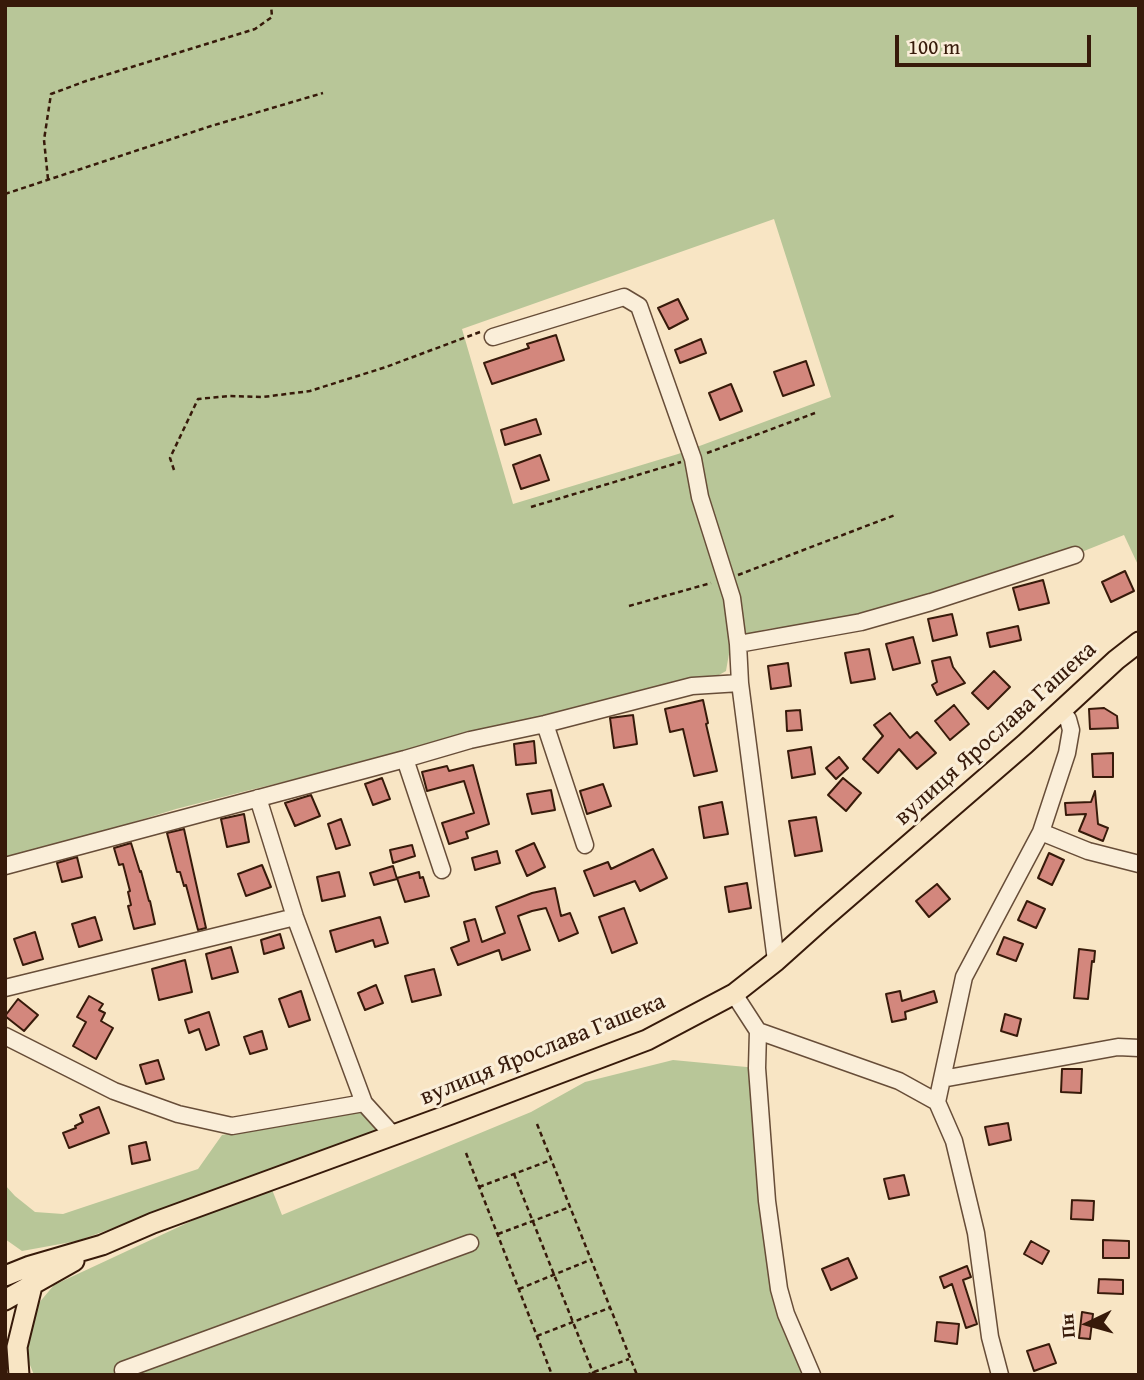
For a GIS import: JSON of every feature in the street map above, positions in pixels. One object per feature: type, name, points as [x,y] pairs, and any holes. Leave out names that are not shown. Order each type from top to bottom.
[{"type":"main road","name":"вулиця Ярослава Гашека","points":[[5,1300],[15,1274],[102,1245],[153,1223],[648,1040],[734,993],[776,961],[1139,642]]},
{"type":"main road","points":[[15,1274],[19,1375]]},
{"type":"street","points":[[493,337],[624,298],[639,306],[693,458],[699,497],[732,598],[740,683],[776,961]]},
{"type":"street","points":[[738,644],[861,622],[1075,555]]},
{"type":"street","points":[[5,866],[470,740],[545,724],[692,686],[740,683]]},
{"type":"street","points":[[937,1102],[964,976],[1041,832],[1067,753],[1071,730],[1068,719],[1060,711]]},
{"type":"street","points":[[545,724],[585,845]]},
{"type":"street","points":[[405,759],[442,870]]},
{"type":"street","points":[[258,798],[295,917],[363,1103],[393,1135]]},
{"type":"street","points":[[1041,832],[1088,851],[1139,864]]},
{"type":"street","points":[[5,988],[295,917]]},
{"type":"street","points":[[734,993],[758,1031],[757,1068],[767,1201],[779,1289],[786,1314],[812,1375]]},
{"type":"street","points":[[758,1031],[900,1081],[937,1102],[954,1140],[975,1233],[990,1337],[1000,1375]]},
{"type":"street","points":[[5,1036],[114,1091],[178,1114],[232,1126],[363,1103]]},
{"type":"street","points":[[942,1079],[1118,1046],[1139,1048]]},
{"type":"street","points":[[124,1375],[123,1370],[471,1243]]},
{"type":"path","points":[[48,179],[44,140],[51,94],[255,29],[272,17],[271,5]]},
{"type":"path","points":[[5,194],[323,93]]},
{"type":"path","points":[[174,470],[170,458],[198,399],[263,397],[310,391],[481,332],[493,337]]},
{"type":"path","points":[[531,506],[693,458],[815,413]]},
{"type":"path","points":[[629,606],[727,579],[895,515]]},
{"type":"path","points":[[537,1124],[637,1375]]},
{"type":"path","points":[[466,1153],[552,1375]]},
{"type":"path","points":[[479,1187],[551,1160]]},
{"type":"path","points":[[514,1174],[594,1373]]},
{"type":"path","points":[[498,1234],[570,1208]]},
{"type":"path","points":[[519,1289],[591,1260]]},
{"type":"path","points":[[537,1336],[610,1307]]},
{"type":"path","points":[[586,1375],[631,1358]]},
{"type":"green space","points":[[5,5],[1139,5],[1139,567],[1124,535],[1059,561],[895,609],[748,634],[737,639],[730,648],[726,671],[710,680],[544,715],[176,809],[5,862]],"holes":[[[774,219],[831,397],[678,454],[513,504],[462,329]]]},
{"type":"green space","points":[[673,1060],[757,1068],[779,1289],[812,1375],[34,1375],[28,1360],[26,1336],[33,1310],[54,1285],[271,1187],[282,1215],[531,1112],[585,1082]]},
{"type":"green space","points":[[361,1110],[380,1133],[77,1241],[22,1251],[5,1239],[5,1185],[35,1212],[63,1214],[198,1169],[222,1135]]},
{"type":"building","points":[[678,299],[688,319],[669,329],[658,308]]},
{"type":"building","points":[[556,335],[564,360],[492,384],[484,363],[529,348],[527,344]]},
{"type":"building","points":[[701,339],[706,353],[680,363],[675,350]]},
{"type":"building","points":[[806,361],[814,385],[783,396],[774,372]]},
{"type":"building","points":[[731,384],[742,411],[720,420],[709,393]]},
{"type":"building","points":[[536,419],[541,434],[505,445],[501,430]]},
{"type":"building","points":[[540,455],[549,480],[521,489],[513,465]]},
{"type":"building","points":[[1125,571],[1134,591],[1111,602],[1102,582]]},
{"type":"building","points":[[1043,580],[1049,603],[1019,610],[1013,588]]},
{"type":"building","points":[[952,614],[957,635],[933,641],[928,619]]},
{"type":"building","points":[[1018,626],[1021,640],[990,647],[987,633]]},
{"type":"building","points":[[913,637],[920,663],[893,670],[886,644]]},
{"type":"building","points":[[869,649],[875,679],[851,683],[845,653]]},
{"type":"building","points":[[950,657],[953,667],[965,683],[937,695],[932,685],[937,682],[932,661]]},
{"type":"building","points":[[788,663],[791,686],[771,689],[768,666]]},
{"type":"building","points":[[994,671],[1010,687],[988,709],[972,693]]},
{"type":"building","points":[[703,700],[717,771],[694,776],[683,729],[670,732],[665,709]]},
{"type":"building","points":[[954,705],[969,724],[950,740],[935,721]]},
{"type":"building","points":[[1104,708],[1117,716],[1118,728],[1090,729],[1089,709]]},
{"type":"building","points":[[800,710],[802,730],[787,731],[786,711]]},
{"type":"building","points":[[890,713],[910,738],[917,732],[936,753],[917,769],[899,749],[878,773],[863,759],[883,736],[874,725]]},
{"type":"building","points":[[633,715],[637,744],[614,748],[610,718]]},
{"type":"building","points":[[534,741],[536,763],[516,765],[514,744]]},
{"type":"building","points":[[811,747],[815,774],[792,778],[788,751]]},
{"type":"building","points":[[1113,753],[1113,777],[1093,777],[1092,754]]},
{"type":"building","points":[[839,757],[848,768],[836,779],[826,768]]},
{"type":"building","points":[[473,765],[489,824],[466,832],[468,838],[449,844],[442,823],[474,813],[464,781],[427,791],[422,772],[447,766],[449,771]]},
{"type":"building","points":[[382,778],[390,799],[373,805],[365,784]]},
{"type":"building","points":[[843,778],[861,793],[846,811],[828,795]]},
{"type":"building","points":[[603,784],[611,806],[587,814],[580,791]]},
{"type":"building","points":[[551,790],[555,810],[532,814],[527,794]]},
{"type":"building","points":[[1095,791],[1098,824],[1108,828],[1103,841],[1079,831],[1086,814],[1066,815],[1065,803],[1091,802]]},
{"type":"building","points":[[311,795],[320,816],[295,826],[285,803]]},
{"type":"building","points":[[722,802],[728,834],[704,838],[699,807]]},
{"type":"building","points":[[244,814],[249,842],[227,847],[221,819]]},
{"type":"building","points":[[816,817],[822,851],[795,856],[789,821]]},
{"type":"building","points":[[341,819],[350,845],[336,849],[328,824]]},
{"type":"building","points":[[184,829],[206,928],[198,930],[186,885],[184,886],[180,872],[177,872],[167,833]]},
{"type":"building","points":[[131,843],[155,924],[134,929],[128,906],[131,905],[130,891],[123,864],[119,865],[114,848]]},
{"type":"building","points":[[534,843],[545,867],[527,876],[516,851]]},
{"type":"building","points":[[412,845],[415,856],[393,863],[390,850]]},
{"type":"building","points":[[653,849],[667,878],[640,891],[635,881],[594,896],[584,871],[608,862],[611,869]]},
{"type":"building","points":[[497,851],[500,863],[475,870],[472,858]]},
{"type":"building","points":[[1049,853],[1064,860],[1052,885],[1038,878]]},
{"type":"building","points":[[77,857],[82,877],[62,882],[57,863]]},
{"type":"building","points":[[262,865],[271,887],[246,896],[238,874]]},
{"type":"building","points":[[393,866],[397,879],[374,885],[370,873]]},
{"type":"building","points":[[339,872],[345,896],[322,901],[317,877]]},
{"type":"building","points":[[419,872],[429,896],[405,902],[397,878]]},
{"type":"building","points":[[747,883],[751,908],[729,912],[725,887]]},
{"type":"building","points":[[937,884],[950,899],[929,917],[916,901]]},
{"type":"building","points":[[555,888],[561,916],[570,913],[578,933],[559,941],[546,908],[532,911],[518,916],[530,950],[502,960],[499,950],[458,965],[451,948],[469,941],[464,922],[475,919],[482,942],[505,933],[496,907],[532,893]]},
{"type":"building","points":[[1027,901],[1045,909],[1036,928],[1018,920]]},
{"type":"building","points":[[624,908],[637,943],[612,953],[599,917]]},
{"type":"building","points":[[95,917],[102,940],[79,947],[72,924]]},
{"type":"building","points":[[380,917],[388,943],[375,947],[373,940],[336,952],[330,931]]},
{"type":"building","points":[[35,932],[43,959],[23,965],[14,939]]},
{"type":"building","points":[[280,934],[284,948],[264,954],[261,940]]},
{"type":"building","points":[[1004,937],[1023,944],[1016,961],[997,954]]},
{"type":"building","points":[[231,947],[238,972],[212,979],[206,954]]},
{"type":"building","points":[[1079,949],[1095,951],[1088,999],[1074,998]]},
{"type":"building","points":[[185,960],[192,992],[159,1000],[152,969]]},
{"type":"building","points":[[434,969],[441,995],[412,1002],[405,976]]},
{"type":"building","points":[[376,985],[383,1003],[365,1010],[358,993]]},
{"type":"building","points":[[301,991],[310,1020],[289,1027],[279,999]]},
{"type":"building","points":[[900,991],[902,1001],[934,991],[937,1002],[905,1012],[906,1019],[892,1022],[886,994]]},
{"type":"building","points":[[89,996],[103,1004],[99,1010],[105,1013],[101,1021],[113,1028],[96,1059],[73,1046],[86,1022],[77,1017]]},
{"type":"building","points":[[18,999],[38,1015],[24,1031],[5,1016]]},
{"type":"building","points":[[209,1012],[219,1045],[206,1050],[199,1029],[189,1033],[185,1020]]},
{"type":"building","points":[[1005,1014],[1021,1019],[1017,1036],[1001,1031]]},
{"type":"building","points":[[262,1031],[267,1049],[250,1054],[244,1037]]},
{"type":"building","points":[[158,1060],[164,1079],[146,1084],[140,1065]]},
{"type":"building","points":[[1062,1069],[1082,1069],[1081,1093],[1061,1092]]},
{"type":"building","points":[[99,1107],[109,1133],[69,1148],[63,1133],[83,1122],[80,1115]]},
{"type":"building","points":[[1008,1123],[1011,1140],[989,1145],[985,1127]]},
{"type":"building","points":[[146,1142],[150,1160],[132,1164],[129,1146]]},
{"type":"building","points":[[904,1175],[909,1195],[889,1199],[884,1179]]},
{"type":"building","points":[[1072,1200],[1094,1201],[1093,1220],[1071,1219]]},
{"type":"building","points":[[1103,1240],[1129,1241],[1129,1258],[1103,1258]]},
{"type":"building","points":[[1031,1241],[1049,1251],[1042,1264],[1024,1254]]},
{"type":"building","points":[[848,1258],[857,1278],[831,1290],[822,1269]]},
{"type":"building","points":[[967,1266],[971,1277],[963,1280],[977,1324],[966,1328],[952,1284],[944,1288],[940,1277]]},
{"type":"building","points":[[1099,1279],[1123,1280],[1123,1294],[1098,1293]]},
{"type":"building","points":[[1082,1312],[1093,1314],[1090,1339],[1079,1338]]},
{"type":"building","points":[[937,1322],[959,1324],[957,1344],[935,1341]]},
{"type":"building","points":[[1049,1344],[1056,1363],[1034,1371],[1027,1351]]}]
